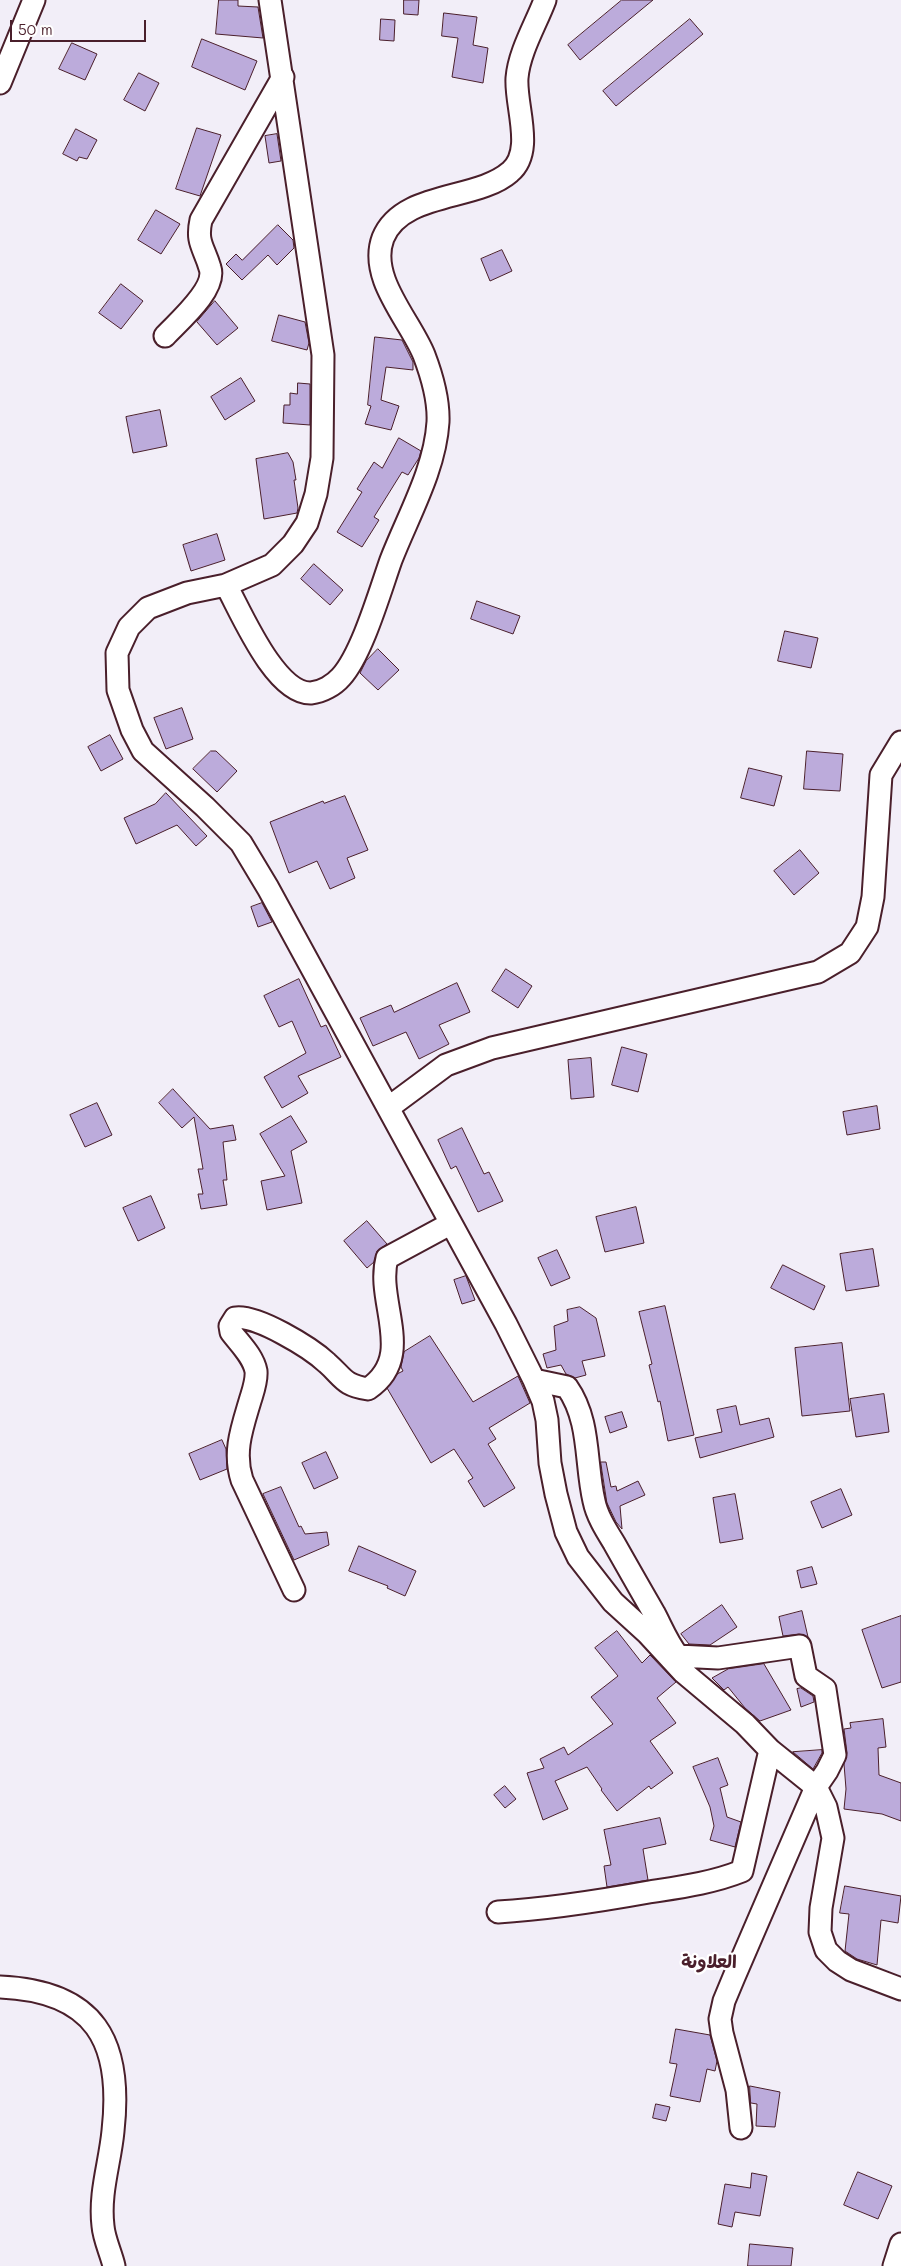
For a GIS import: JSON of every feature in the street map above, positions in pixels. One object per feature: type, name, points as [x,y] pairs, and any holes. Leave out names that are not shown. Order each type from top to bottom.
[{"type":"street","points":[[0,83],[34,0]]},
{"type":"street","points":[[270,0],[323,355],[322,458],[316,494],[307,523],[293,544],[272,564],[226,585],[187,593],[148,608],[129,627],[117,653],[118,690],[132,730],[143,751],[205,807],[241,843],[268,888],[506,1324],[543,1401],[547,1420],[550,1463],[556,1494],[566,1532],[578,1557],[613,1602],[647,1633],[683,1672],[745,1724],[770,1750],[816,1787],[826,1807],[833,1838],[821,1908],[820,1932],[826,1950],[836,1961],[851,1970],[901,1990]]},
{"type":"street","points":[[226,585],[278,674],[294,687],[310,693],[328,688],[341,677],[353,658],[418,497],[433,452],[438,421],[434,385],[423,353],[384,277],[380,261],[383,239],[397,219],[410,211],[424,204],[496,181],[510,172],[520,161],[522,143],[517,75],[524,51],[546,0]]},
{"type":"street","points":[[165,336],[208,288],[211,277],[210,268],[198,241],[201,220],[283,77]]},
{"type":"street","points":[[388,1108],[446,1065],[492,1048],[818,972],[850,953],[867,927],[873,897],[881,775],[901,742]]},
{"type":"street","points":[[294,1590],[242,1480],[237,1465],[237,1448],[256,1384],[256,1371],[253,1362],[231,1332],[230,1326],[235,1318],[241,1317],[268,1326],[321,1358],[351,1386],[368,1389],[379,1381],[389,1366],[392,1317],[384,1280],[387,1258],[450,1224]]},
{"type":"street","points":[[534,1380],[567,1387],[574,1398],[580,1411],[586,1438],[594,1503],[602,1522],[657,1619],[668,1643],[678,1656],[718,1658],[800,1646],[806,1676],[825,1689],[834,1738],[835,1755],[816,1787],[724,2001],[720,2019],[736,2090],[741,2128]]},
{"type":"street","points":[[498,1912],[532,1910],[627,1896],[719,1880],[742,1871],[770,1750]]},
{"type":"street","points":[[0,1987],[21,1988],[61,1997],[92,2019],[105,2041],[114,2068],[116,2094],[113,2133],[104,2176],[103,2226],[114,2266]]},
{"type":"street","points":[[894,2266],[901,2244]]},
{"type":"building","points":[[219,0],[238,0],[238,6],[258,7],[263,38],[216,34]]},
{"type":"building","points":[[404,0],[419,0],[418,15],[404,14]]},
{"type":"building","points":[[622,0],[653,0],[580,60],[568,45]]},
{"type":"building","points":[[444,13],[477,17],[473,45],[488,48],[483,83],[452,77],[458,38],[442,36]]},
{"type":"building","points":[[381,19],[395,20],[394,41],[380,40]]},
{"type":"building","points":[[690,19],[703,34],[616,106],[603,91]]},
{"type":"building","points":[[202,39],[257,61],[245,90],[192,67]]},
{"type":"building","points":[[72,43],[97,54],[85,80],[59,69]]},
{"type":"building","points":[[139,73],[159,83],[145,111],[124,100]]},
{"type":"building","points":[[197,128],[221,135],[200,196],[176,189]]},
{"type":"building","points":[[76,129],[97,140],[87,159],[79,157],[77,161],[63,154]]},
{"type":"building","points":[[277,134],[281,161],[269,163],[265,136]]},
{"type":"building","points":[[156,210],[180,224],[161,254],[138,240]]},
{"type":"building","points":[[278,225],[293,240],[294,248],[277,265],[268,255],[242,280],[226,264],[236,254],[242,260]]},
{"type":"building","points":[[502,250],[512,271],[490,281],[481,259]]},
{"type":"building","points":[[121,284],[143,301],[121,329],[99,313]]},
{"type":"building","points":[[215,301],[238,328],[217,345],[197,322]]},
{"type":"building","points":[[279,315],[305,322],[309,343],[307,350],[272,341]]},
{"type":"building","points":[[375,337],[402,340],[413,362],[413,370],[386,367],[381,400],[399,406],[391,430],[365,424],[371,406],[368,405]]},
{"type":"building","points":[[241,378],[255,401],[225,420],[211,397]]},
{"type":"building","points":[[298,383],[310,384],[310,425],[283,423],[284,405],[290,405],[290,393],[297,394]]},
{"type":"building","points":[[160,410],[167,446],[133,453],[126,417]]},
{"type":"building","points":[[399,438],[421,451],[419,458],[408,475],[402,472],[374,517],[379,520],[362,547],[337,532],[362,492],[357,489],[374,462],[382,468]]},
{"type":"building","points":[[288,453],[293,462],[296,480],[294,480],[297,513],[264,519],[256,459]]},
{"type":"building","points":[[217,534],[225,560],[191,571],[183,545]]},
{"type":"building","points":[[314,564],[343,590],[330,605],[301,579]]},
{"type":"building","points":[[477,601],[520,616],[513,634],[471,619]]},
{"type":"building","points":[[785,631],[818,638],[811,668],[778,661]]},
{"type":"building","points":[[378,649],[399,670],[378,690],[360,673],[366,661]]},
{"type":"building","points":[[182,708],[193,739],[166,749],[154,718]]},
{"type":"building","points":[[110,735],[123,759],[101,771],[88,747]]},
{"type":"building","points":[[211,751],[216,751],[237,771],[217,792],[193,769]]},
{"type":"building","points":[[807,751],[843,754],[840,791],[804,789]]},
{"type":"building","points":[[749,768],[782,776],[774,806],[741,798]]},
{"type":"building","points":[[166,793],[207,836],[196,846],[177,825],[136,844],[124,818],[155,804]]},
{"type":"building","points":[[345,796],[368,850],[347,858],[355,878],[330,889],[317,861],[289,873],[270,822],[323,801],[324,803]]},
{"type":"building","points":[[800,850],[819,873],[794,895],[774,871]]},
{"type":"building","points":[[262,903],[272,922],[258,927],[251,907]]},
{"type":"building","points":[[506,969],[532,986],[518,1008],[492,991]]},
{"type":"building","points":[[299,979],[321,1027],[326,1025],[341,1057],[298,1076],[308,1093],[282,1108],[264,1077],[306,1053],[292,1021],[279,1027],[264,996]]},
{"type":"building","points":[[457,983],[470,1012],[439,1025],[449,1044],[419,1059],[406,1032],[373,1046],[360,1018],[391,1005],[394,1012]]},
{"type":"building","points":[[622,1047],[647,1054],[638,1092],[612,1085]]},
{"type":"building","points":[[591,1058],[594,1097],[571,1099],[568,1060]]},
{"type":"building","points":[[173,1089],[210,1129],[233,1125],[236,1140],[223,1142],[227,1180],[223,1180],[227,1205],[201,1209],[198,1194],[203,1194],[198,1169],[203,1169],[194,1117],[182,1128],[159,1103]]},
{"type":"building","points":[[97,1103],[112,1135],[85,1147],[70,1115]]},
{"type":"building","points":[[877,1106],[880,1129],[847,1135],[843,1112]]},
{"type":"building","points":[[291,1116],[307,1142],[291,1151],[302,1203],[267,1210],[261,1181],[285,1176],[260,1134]]},
{"type":"building","points":[[462,1128],[484,1174],[489,1172],[503,1201],[478,1212],[456,1166],[451,1169],[438,1140]]},
{"type":"building","points":[[151,1196],[165,1228],[138,1241],[123,1208]]},
{"type":"building","points":[[636,1207],[644,1243],[605,1252],[596,1217]]},
{"type":"building","points":[[367,1221],[387,1244],[377,1251],[374,1262],[367,1268],[344,1241]]},
{"type":"building","points":[[873,1249],[879,1286],[846,1291],[840,1254]]},
{"type":"building","points":[[557,1250],[570,1278],[551,1286],[538,1258]]},
{"type":"building","points":[[783,1265],[825,1286],[814,1310],[771,1288]]},
{"type":"building","points":[[466,1276],[475,1300],[462,1304],[454,1280]]},
{"type":"building","points":[[665,1306],[694,1435],[668,1441],[660,1401],[658,1402],[649,1365],[652,1364],[639,1312]]},
{"type":"building","points":[[580,1307],[596,1318],[605,1356],[582,1361],[586,1375],[575,1378],[566,1374],[561,1365],[547,1368],[543,1354],[556,1350],[554,1326],[568,1321],[567,1310]]},
{"type":"building","points":[[430,1336],[473,1402],[518,1376],[530,1403],[489,1428],[496,1439],[488,1444],[515,1488],[484,1507],[468,1481],[473,1478],[454,1449],[431,1463],[387,1388],[397,1374],[403,1371],[401,1367],[404,1352]]},
{"type":"building","points":[[842,1343],[850,1411],[802,1416],[795,1348]]},
{"type":"building","points":[[884,1394],[889,1432],[856,1437],[850,1399]]},
{"type":"building","points":[[736,1406],[740,1425],[769,1418],[774,1437],[700,1458],[695,1438],[722,1432],[717,1410]]},
{"type":"building","points":[[622,1412],[627,1427],[610,1433],[605,1417]]},
{"type":"building","points":[[222,1440],[226,1449],[227,1469],[200,1480],[189,1454]]},
{"type":"building","points":[[326,1452],[338,1478],[314,1489],[302,1463]]},
{"type":"building","points":[[601,1462],[606,1462],[611,1487],[616,1486],[617,1491],[638,1481],[645,1495],[620,1506],[622,1529],[616,1522],[607,1503]]},
{"type":"building","points":[[281,1487],[299,1527],[301,1526],[305,1534],[327,1532],[329,1545],[294,1560],[263,1494]]},
{"type":"building","points":[[841,1489],[852,1515],[822,1528],[811,1502]]},
{"type":"building","points":[[735,1494],[743,1539],[720,1543],[713,1498]]},
{"type":"building","points":[[359,1546],[416,1571],[405,1596],[387,1588],[388,1586],[349,1571]]},
{"type":"building","points":[[812,1567],[817,1584],[801,1588],[797,1571]]},
{"type":"building","points":[[722,1605],[737,1627],[710,1645],[689,1644],[681,1634]]},
{"type":"building","points":[[802,1611],[808,1637],[799,1634],[783,1636],[779,1617]]},
{"type":"building","points":[[901,1616],[901,1682],[882,1688],[862,1630]]},
{"type":"building","points":[[617,1631],[642,1663],[650,1655],[676,1682],[657,1698],[676,1723],[650,1741],[673,1773],[651,1789],[649,1786],[617,1811],[587,1767],[555,1781],[568,1809],[543,1820],[527,1773],[544,1768],[540,1759],[564,1747],[568,1755],[613,1724],[591,1697],[618,1676],[595,1648]]},
{"type":"building","points":[[764,1664],[791,1710],[760,1721],[745,1708],[728,1687],[724,1690],[712,1678],[728,1669]]},
{"type":"building","points":[[801,1688],[813,1696],[814,1702],[801,1707],[797,1689]]},
{"type":"building","points":[[883,1719],[886,1747],[878,1748],[879,1775],[901,1783],[901,1821],[882,1814],[844,1809],[846,1789],[844,1764],[847,1753],[844,1729],[851,1728],[850,1723]]},
{"type":"building","points":[[822,1750],[813,1769],[793,1752]]},
{"type":"building","points":[[718,1758],[728,1785],[720,1788],[727,1817],[741,1822],[735,1847],[710,1840],[714,1826],[710,1807],[693,1767]]},
{"type":"building","points":[[505,1786],[516,1799],[505,1808],[494,1795]]},
{"type":"building","points":[[660,1818],[666,1844],[643,1849],[648,1880],[607,1887],[604,1866],[611,1865],[604,1830]]},
{"type":"building","points":[[845,1886],[901,1896],[898,1923],[881,1920],[877,1965],[857,1959],[845,1951],[849,1914],[840,1913]]},
{"type":"building","points":[[676,2029],[710,2035],[717,2061],[715,2071],[707,2069],[700,2102],[670,2096],[677,2064],[670,2063]]},
{"type":"building","points":[[750,2086],[780,2092],[775,2127],[756,2126],[757,2104],[751,2103]]},
{"type":"building","points":[[656,2104],[670,2107],[666,2121],[653,2118]]},
{"type":"building","points":[[858,2172],[892,2186],[878,2219],[844,2205]]},
{"type":"building","points":[[752,2173],[767,2176],[760,2216],[735,2212],[732,2227],[718,2224],[725,2184],[750,2188]]},
{"type":"building","points":[[750,2244],[793,2248],[791,2266],[748,2266]]},
{"type":"district","name":"العلاونة","points":[[709,1962]]}]
